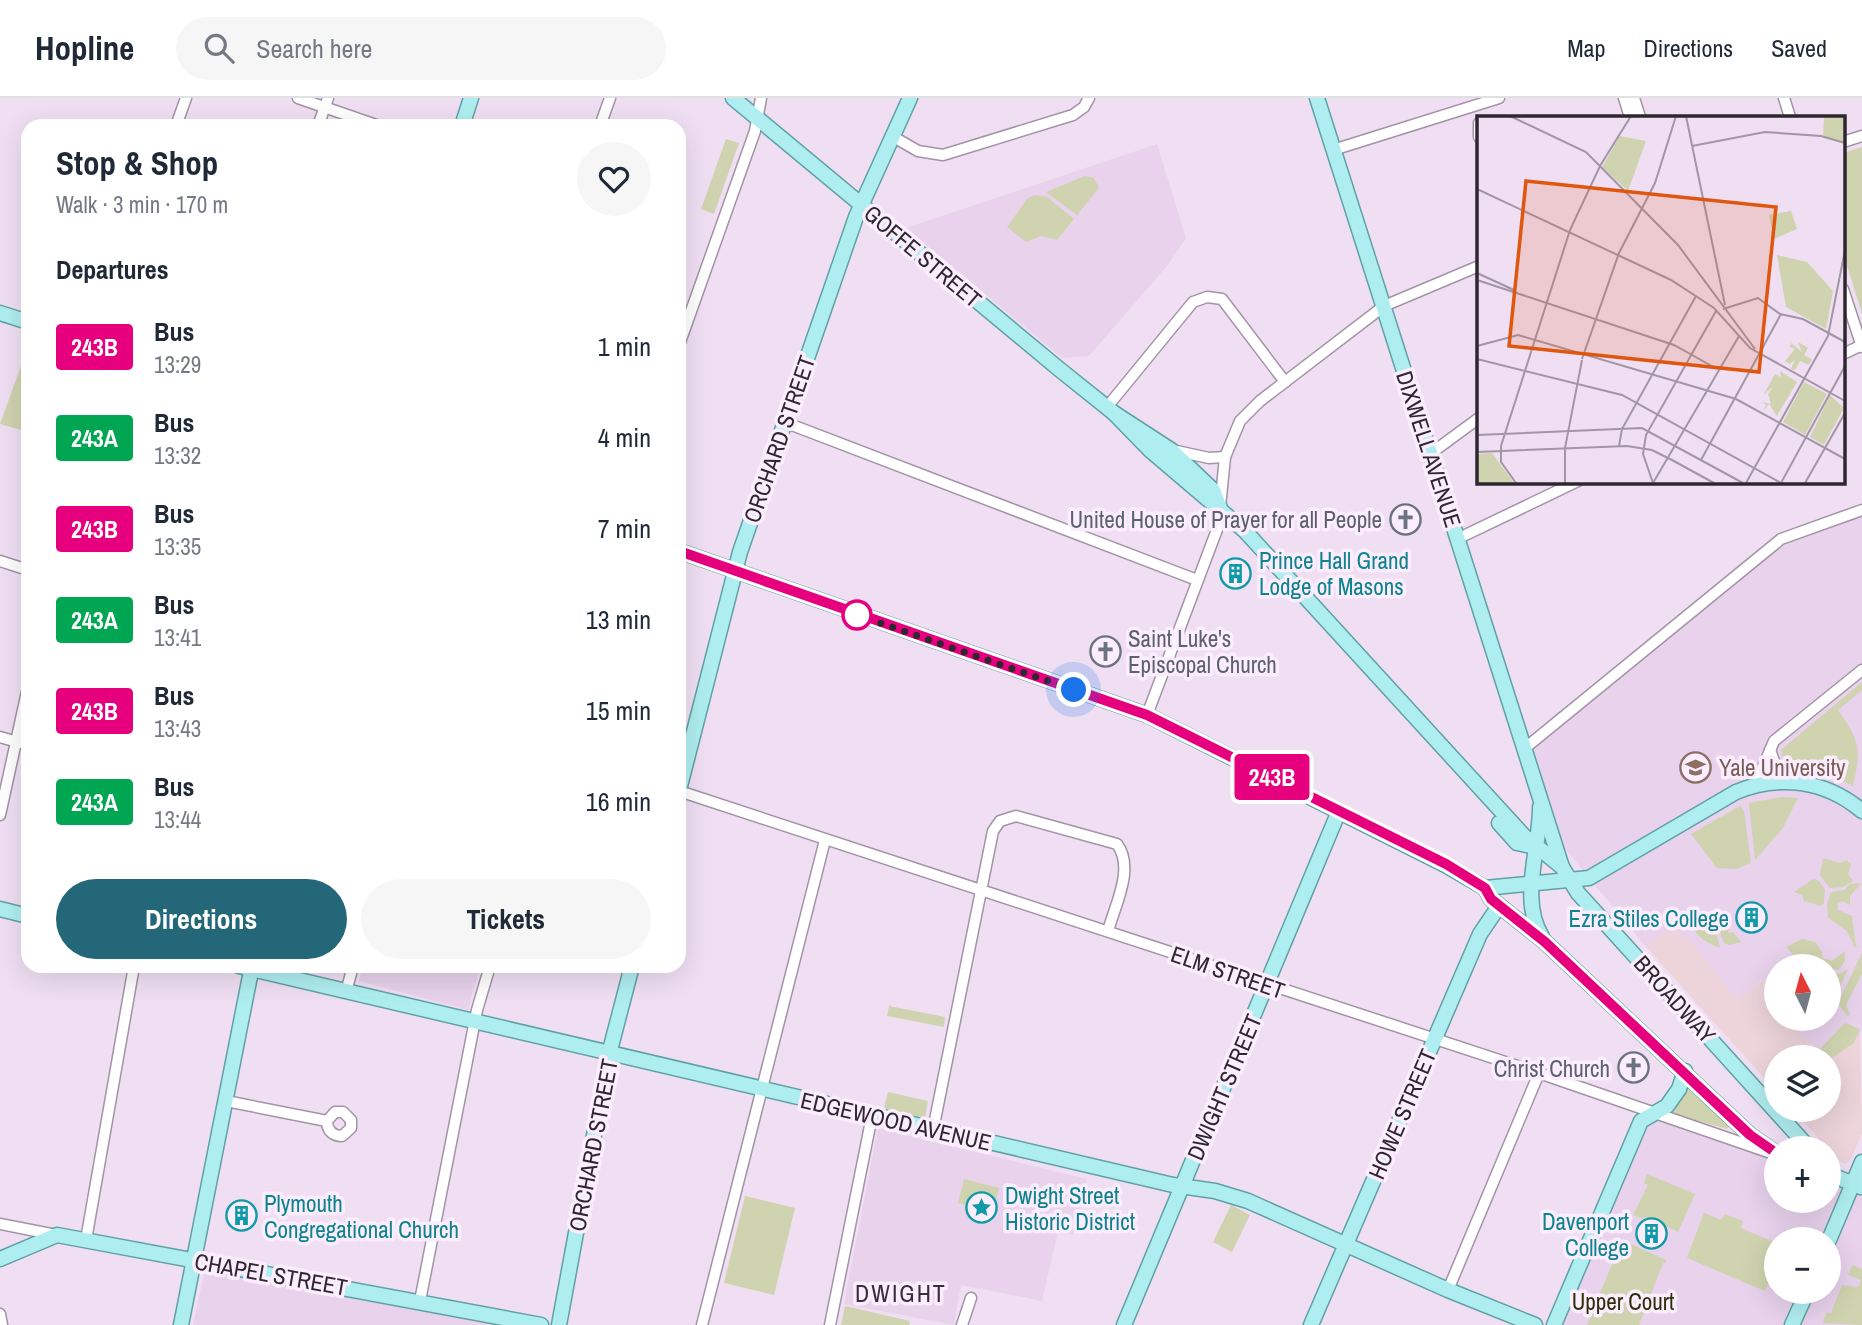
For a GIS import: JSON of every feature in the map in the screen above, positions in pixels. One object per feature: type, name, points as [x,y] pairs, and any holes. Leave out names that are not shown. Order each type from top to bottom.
[{"type":"main road","points":[[464,119],[471,98]]},
{"type":"main road","name":"GOFFE STREET","points":[[733,98],[1111,410],[1171,450],[1213,490],[1220,508]]},
{"type":"main road","name":"ORCHARD STREET","points":[[686,764],[740,552],[861,204],[910,98]]},
{"type":"main road","name":"DIXWELL AVENUE","points":[[1317,98],[1540,801],[1566,873]]},
{"type":"main road","points":[[0,313],[21,320]]},
{"type":"main road","name":"GOFFE STREET","points":[[1111,410],[1151,451],[1220,508],[1399,703],[1537,847],[1566,873]]},
{"type":"main road","points":[[686,554],[1147,715],[1485,888],[1533,885],[1566,873],[1597,875],[1736,792],[1756,783],[1781,780],[1825,789],[1862,811]]},
{"type":"main road","name":"DIXWELL AVENUE","points":[[1540,801],[1531,915],[1545,942]]},
{"type":"main road","name":"DWIGHT STREET","points":[[1124,1325],[1339,811]]},
{"type":"main road","name":"BROADWAY","points":[[1566,873],[1798,1136]]},
{"type":"main road","name":"BROADWAY","points":[[1485,888],[1499,906],[1545,942],[1764,1145]]},
{"type":"main road","name":"HOWE STREET","points":[[1311,1325],[1480,934],[1499,906]]},
{"type":"main road","points":[[0,909],[21,914]]},
{"type":"main road","points":[[181,1325],[226,1101],[246,973]]},
{"type":"main road","name":"EDGEWOOD AVENUE","points":[[271,973],[872,1116],[1182,1187],[1215,1191],[1248,1201],[1448,1290],[1535,1325]]},
{"type":"main road","name":"ORCHARD STREET","points":[[559,1325],[609,1054],[630,973]]},
{"type":"main road","points":[[1555,1325],[1637,1128],[1652,1112],[1672,1100],[1685,1071]]},
{"type":"main road","points":[[1790,1136],[1792,1129]]},
{"type":"main road","points":[[1836,1227],[1858,1186],[1862,1162]]},
{"type":"main road","points":[[1841,1178],[1858,1186]]},
{"type":"main road","points":[[0,1259],[57,1236]]},
{"type":"main road","name":"CHAPEL STREET","points":[[57,1236],[194,1259],[541,1325]]},
{"type":"main road","points":[[1792,1325],[1802,1304]]},
{"type":"street","points":[[178,119],[186,98]]},
{"type":"street","points":[[298,98],[326,102],[364,119]]},
{"type":"street","points":[[602,119],[610,98]]},
{"type":"street","points":[[686,325],[757,118],[761,98]]},
{"type":"street","points":[[892,136],[918,151],[943,155],[1073,115],[1084,107],[1089,98]]},
{"type":"street","points":[[1333,150],[1477,112],[1499,98]]},
{"type":"street","points":[[1624,98],[1630,116]]},
{"type":"street","points":[[1634,98],[1640,116]]},
{"type":"street","points":[[1784,98],[1790,116]]},
{"type":"street","points":[[320,119],[326,102]]},
{"type":"street","points":[[1844,142],[1862,136]]},
{"type":"street","points":[[1147,715],[1218,527],[1225,457],[1240,421],[1284,382],[1384,306],[1477,267]]},
{"type":"street","points":[[1844,292],[1862,346],[1844,354]]},
{"type":"street","points":[[1111,410],[1193,302],[1207,297],[1222,299],[1284,382]]},
{"type":"street","points":[[1430,454],[1477,419]]},
{"type":"street","points":[[784,422],[1197,580]]},
{"type":"street","points":[[1171,450],[1209,458],[1225,457]]},
{"type":"street","points":[[1457,539],[1574,483]]},
{"type":"street","points":[[1524,748],[1781,539],[1862,510]]},
{"type":"street","points":[[0,561],[21,568]]},
{"type":"street","points":[[1756,783],[1770,747],[1862,670]]},
{"type":"street","points":[[0,815],[21,718]]},
{"type":"street","points":[[0,737],[21,743]]},
{"type":"street","points":[[1770,747],[1781,780]]},
{"type":"street","name":"ELM STREET","points":[[686,792],[1764,1149]]},
{"type":"street","points":[[933,1130],[993,831],[1000,821],[1016,816],[1117,844],[1124,854],[1126,866],[1108,931]]},
{"type":"street","points":[[702,1325],[825,840]]},
{"type":"street","points":[[86,1240],[133,973]]},
{"type":"street","points":[[346,992],[351,973]]},
{"type":"street","points":[[420,1301],[475,1022],[488,973]]},
{"type":"street","points":[[1448,1290],[1539,1073]]},
{"type":"street","points":[[226,1101],[327,1121]]},
{"type":"street","points":[[830,1325],[872,1116]]},
{"type":"street","name":"CHAPEL STREET","points":[[0,1224],[57,1236]]},
{"type":"street","points":[[962,1325],[971,1298]]},
{"type":"street","points":[[0,1314],[2,1325]]},
{"type":"shaded area","points":[[1157,144],[1186,238],[1168,265],[1089,356],[1062,358],[906,228]]},
{"type":"shaded area","name":"Yale University","points":[[1862,510],[1862,1030],[1854,1043],[1841,1052],[1841,1045],[1813,1045],[1798,1031],[1841,1031],[1841,954],[1764,954],[1764,980],[1762,978],[1741,999],[1731,992],[1688,938],[1682,937],[1672,925],[1646,947],[1554,835],[1524,749],[1781,539]]},
{"type":"shaded area","points":[[1671,925],[1682,937],[1688,938],[1741,998],[1763,978],[1764,1031],[1798,1031],[1813,1045],[1764,1045],[1764,1078],[1646,947]]},
{"type":"shaded area","points":[[361,973],[478,973],[468,1010],[359,981]]},
{"type":"shaded area","points":[[1860,1029],[1862,1134],[1850,1161],[1845,1164],[1841,1162],[1841,1136],[1816,1136],[1804,1122],[1841,1122],[1841,1052],[1854,1043]]},
{"type":"shaded area","points":[[1646,1115],[1764,1151],[1764,1213],[1841,1213],[1841,1179],[1853,1184],[1862,1162],[1862,1325],[1554,1325]]},
{"type":"shaded area","points":[[878,1128],[1087,1179],[1073,1235],[1058,1232],[1042,1301],[961,1285],[954,1325],[844,1304]]},
{"type":"shaded area","points":[[205,1269],[497,1325],[193,1325]]},
{"type":"green space","points":[[726,139],[739,143],[714,214],[701,209]]},
{"type":"green space","points":[[1862,147],[1862,314],[1844,256],[1844,153]]},
{"type":"green space","points":[[1085,176],[1094,178],[1099,188],[1077,215],[1046,192]]},
{"type":"green space","points":[[1035,195],[1047,197],[1074,219],[1057,240],[1041,236],[1026,242],[1007,227],[1028,198]]},
{"type":"green space","points":[[21,366],[21,430],[0,424]]},
{"type":"green space","points":[[1862,682],[1862,690],[1838,710],[1857,745],[1853,786],[1823,772],[1784,763],[1781,750]]},
{"type":"green space","points":[[1781,797],[1798,798],[1783,828],[1755,860],[1749,803]]},
{"type":"green space","points":[[1740,806],[1744,811],[1751,863],[1736,869],[1717,868],[1691,834]]},
{"type":"green space","points":[[1823,858],[1840,863],[1846,860],[1851,864],[1848,874],[1853,881],[1843,887],[1830,888],[1820,875]]},
{"type":"green space","points":[[1813,879],[1819,881],[1825,890],[1824,903],[1821,906],[1804,901],[1802,895],[1794,892]]},
{"type":"green space","points":[[1862,883],[1850,896],[1850,905],[1842,901],[1837,904],[1838,910],[1852,916],[1856,947],[1861,946],[1855,948],[1847,931],[1828,918],[1827,904],[1831,892],[1844,890],[1850,884]]},
{"type":"green space","points":[[1690,916],[1717,916],[1715,928],[1720,948],[1700,936]]},
{"type":"green space","points":[[1722,918],[1730,918],[1728,933],[1733,932],[1741,942],[1729,945],[1724,943],[1719,929]]},
{"type":"green space","points":[[1802,939],[1815,942],[1822,954],[1793,954],[1786,947]]},
{"type":"green space","points":[[1845,951],[1845,961],[1841,967],[1841,954]]},
{"type":"green space","points":[[1862,953],[1862,974],[1846,1005],[1850,1015],[1847,1016],[1841,1007],[1841,997]]},
{"type":"green space","points":[[1848,969],[1841,985],[1841,973]]},
{"type":"green space","points":[[889,1006],[945,1017],[944,1027],[887,1016]]},
{"type":"green space","points":[[1845,1023],[1860,1029],[1854,1043],[1841,1052],[1841,1045],[1824,1045],[1837,1031],[1841,1031]]},
{"type":"green space","points":[[1688,1083],[1731,1125],[1727,1129],[1673,1114]]},
{"type":"green space","points":[[888,1092],[928,1101],[925,1118],[884,1108]]},
{"type":"green space","points":[[1647,1174],[1695,1194],[1678,1232],[1645,1217],[1644,1219],[1633,1215],[1648,1185],[1644,1183]]},
{"type":"green space","points":[[964,1179],[999,1188],[993,1211],[958,1203]]},
{"type":"green space","points":[[745,1196],[795,1208],[774,1295],[724,1283]]},
{"type":"green space","points":[[1231,1205],[1250,1215],[1232,1252],[1213,1242]]},
{"type":"green space","points":[[1704,1213],[1721,1220],[1725,1214],[1743,1221],[1741,1228],[1764,1238],[1764,1291],[1687,1258]]},
{"type":"green space","name":"Upper Court","points":[[1622,1240],[1666,1260],[1666,1263],[1663,1263],[1639,1325],[1587,1325]]},
{"type":"green space","points":[[1852,1265],[1862,1269],[1862,1325],[1822,1323],[1835,1304],[1841,1304],[1842,1285],[1858,1287],[1861,1280],[1848,1275]]},
{"type":"green space","points":[[845,1306],[910,1321],[909,1325],[841,1325]]},
{"type":"bus line","name":"243B","points":[[686,554],[892,628],[1147,715],[1446,864],[1485,888],[1491,899],[1514,920],[1545,942],[1764,1146]]},
{"type":"place","name":"United House of Prayer for all People","points":[[1405,519]]},
{"type":"place","name":"Prince Hall Grand Lodge of Masons","points":[[1236,573]]},
{"type":"place","name":"Saint Luke's Episcopal Church","points":[[1105,651]]},
{"type":"place","name":"Yale University","points":[[1696,767]]},
{"type":"place","name":"Ezra Stiles College","points":[[1752,918]]},
{"type":"place","name":"Christ Church","points":[[1633,1068]]},
{"type":"place","name":"Dwight Street Historic District","points":[[982,1208]]},
{"type":"place","name":"Plymouth Congregational Church","points":[[241,1216]]},
{"type":"place","name":"Davenport College","points":[[1652,1234]]},
{"type":"district","name":"DWIGHT","points":[[901,1293]]},
{"type":"route","points":[[857,615],[1074,690]]}]
